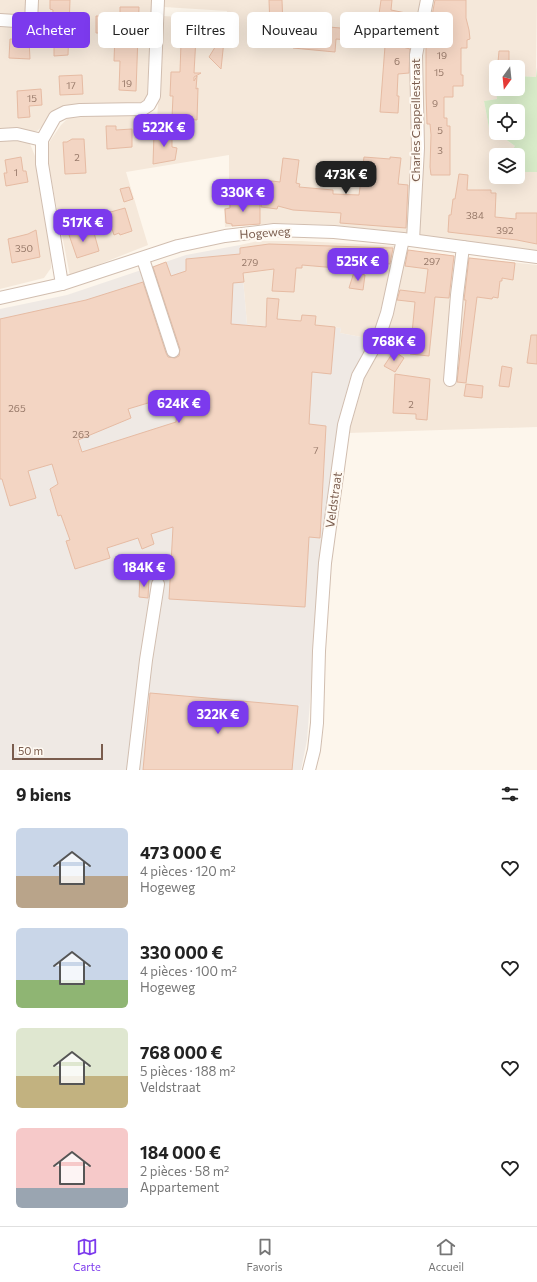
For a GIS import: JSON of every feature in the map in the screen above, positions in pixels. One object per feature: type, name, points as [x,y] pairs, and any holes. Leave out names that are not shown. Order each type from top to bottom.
[{"type":"street","points":[[0,20],[31,22],[32,0]]},
{"type":"street","points":[[62,284],[42,164],[42,140],[55,117],[65,112],[80,110],[143,109],[149,106],[154,96],[158,0]]},
{"type":"street","name":"Charles Cappellestraat","points":[[408,239],[418,148],[416,55],[427,0]]},
{"type":"street","points":[[0,135],[17,134],[42,140]]},
{"type":"street","name":"Hogeweg","points":[[0,298],[62,284],[143,259],[178,246],[225,236],[274,230],[334,232],[408,239],[537,257]]},
{"type":"street","name":"Veldstraat","points":[[309,770],[314,750],[317,723],[319,651],[325,563],[344,425],[358,376],[378,340],[408,239]]},
{"type":"street","points":[[450,380],[457,294],[463,247]]},
{"type":"street","points":[[143,259],[173,351]]},
{"type":"street","points":[[133,770],[146,660],[158,584]]},
{"type":"shaded area","points":[[0,0],[27,0],[24,12],[12,12],[12,16],[0,16]]},
{"type":"shaded area","points":[[37,0],[152,0],[151,12],[98,12],[98,48],[149,48],[147,95],[145,100],[141,102],[64,107],[37,131],[0,131],[0,27],[12,28],[12,48],[90,48],[90,12],[36,12]]},
{"type":"shaded area","points":[[164,0],[422,0],[421,12],[340,12],[340,48],[420,48],[411,233],[332,225],[276,223],[225,227],[224,208],[229,207],[229,155],[126,172],[148,245],[70,276],[46,152],[50,141],[61,125],[68,118],[145,113],[145,122],[157,121],[161,48],[163,48],[163,16],[171,17],[171,48],[239,48],[239,12],[164,7]]},
{"type":"shaded area","points":[[432,0],[537,0],[536,77],[525,76],[525,60],[489,60],[489,96],[497,96],[497,99],[484,101],[489,128],[489,140],[506,140],[515,146],[513,148],[489,148],[489,184],[525,184],[525,172],[537,172],[537,251],[418,235],[421,52],[422,48],[453,48],[453,12],[429,12]]},
{"type":"shaded area","points":[[15,139],[25,141],[30,144],[35,156],[51,256],[51,268],[44,278],[0,289],[0,140]]},
{"type":"shaded area","points":[[258,241],[301,241],[398,246],[372,339],[340,333],[341,328],[266,321],[265,327],[247,324],[240,245]]},
{"type":"shaded area","points":[[240,245],[247,324],[265,327],[266,321],[341,328],[340,333],[372,339],[354,377],[321,560],[307,740],[301,770],[0,770],[0,309],[67,295],[186,255]]},
{"type":"shaded area","points":[[405,250],[537,265],[537,427],[348,433],[365,372]]},
{"type":"green space","points":[[537,67],[537,172],[525,172],[525,148],[513,148],[515,146],[507,140],[525,140],[525,104],[489,104],[489,128],[484,101],[497,99],[497,96],[525,96],[525,76],[536,77]]},
{"type":"building","points":[[50,0],[70,0],[70,12],[53,12],[53,10],[50,9]]},
{"type":"building","points":[[269,0],[282,0],[282,12],[269,12]]},
{"type":"building","points":[[381,0],[392,0],[391,10],[401,12],[379,12]]},
{"type":"building","points":[[435,0],[466,0],[466,18],[470,39],[467,40],[467,48],[461,48],[461,75],[463,75],[463,86],[453,86],[453,97],[444,97],[444,118],[447,118],[447,126],[450,126],[450,175],[431,175],[431,135],[430,124],[427,124],[426,48],[453,48],[453,12],[433,12]]},
{"type":"building","points":[[120,7],[139,7],[139,12],[120,12]]},
{"type":"building","points":[[96,16],[98,16],[98,33],[96,33]]},
{"type":"building","points":[[332,27],[340,28],[340,39],[336,39],[335,52],[293,48],[332,48]]},
{"type":"building","points":[[10,39],[12,39],[12,48],[29,48],[30,59],[9,58]]},
{"type":"building","points":[[54,48],[68,48],[68,55],[54,56]]},
{"type":"building","points":[[114,48],[138,48],[136,91],[119,90],[120,61],[114,61]]},
{"type":"building","points":[[181,48],[195,48],[194,73],[201,73],[194,77],[194,81],[197,76],[196,89],[198,88],[197,120],[172,118],[173,96],[170,96],[171,72],[180,72]]},
{"type":"building","points":[[215,48],[223,48],[221,69],[209,57]]},
{"type":"building","points":[[385,48],[410,49],[409,73],[398,74],[398,113],[380,112]]},
{"type":"building","points":[[499,51],[509,51],[509,60],[498,60]]},
{"type":"building","points":[[82,75],[83,94],[60,95],[59,76]]},
{"type":"building","points":[[41,89],[42,105],[29,106],[30,117],[18,118],[17,91]]},
{"type":"building","points":[[106,126],[116,126],[116,130],[132,129],[132,147],[107,149]]},
{"type":"building","points":[[154,133],[172,134],[172,147],[177,148],[175,160],[153,164]]},
{"type":"building","points":[[72,139],[84,139],[86,173],[65,174],[63,142],[67,142]]},
{"type":"building","points":[[21,157],[23,171],[26,171],[28,182],[6,186],[4,173],[7,173],[5,160]]},
{"type":"building","points":[[364,157],[390,159],[390,157],[401,158],[398,184],[408,185],[406,228],[340,223],[341,213],[293,210],[278,206],[277,209],[261,207],[264,180],[280,182],[283,158],[299,160],[296,183],[300,184],[299,187],[333,190],[333,194],[359,195]]},
{"type":"building","points":[[459,174],[468,175],[467,190],[491,190],[491,193],[496,193],[495,217],[516,219],[516,213],[537,213],[537,244],[517,240],[448,232],[449,215],[451,215],[453,199],[455,199]]},
{"type":"building","points":[[129,187],[133,199],[124,202],[120,189]]},
{"type":"building","points":[[242,197],[243,204],[260,202],[260,224],[232,226],[232,224],[226,223],[225,209],[230,208],[230,198]]},
{"type":"building","points":[[125,208],[132,231],[120,235],[119,233],[114,235],[107,213]]},
{"type":"building","points":[[79,228],[82,236],[94,233],[99,251],[77,258],[68,232]]},
{"type":"building","points":[[36,230],[40,257],[12,263],[8,239],[28,234]]},
{"type":"building","points":[[269,244],[393,248],[390,264],[339,258],[337,268],[302,265],[302,268],[296,268],[294,292],[272,291],[274,269],[243,273],[244,282],[233,283],[231,324],[266,327],[267,298],[279,299],[277,319],[301,321],[302,315],[316,316],[315,325],[335,327],[331,374],[312,372],[309,424],[326,426],[320,538],[309,537],[305,607],[169,599],[173,527],[151,534],[154,544],[142,549],[138,538],[107,548],[110,558],[75,569],[66,541],[70,540],[61,515],[58,516],[50,489],[58,484],[52,464],[28,471],[36,498],[10,506],[2,479],[0,479],[0,319],[86,300],[143,282],[166,353],[168,357],[175,358],[179,356],[180,349],[153,267],[166,262],[171,276],[186,271],[186,259],[240,254],[240,248]],"holes":[[[178,394],[176,422],[82,452],[78,440],[131,418],[128,409]]]},
{"type":"building","points":[[408,250],[454,256],[449,298],[435,297],[429,356],[410,354],[415,302],[397,300],[400,290],[425,293],[428,269],[405,266]]},
{"type":"building","points":[[469,258],[515,263],[513,280],[502,278],[502,281],[500,281],[498,298],[493,297],[492,299],[477,297],[466,383],[457,382]]},
{"type":"building","points":[[354,272],[365,275],[363,290],[349,288]]},
{"type":"building","points":[[531,335],[537,335],[537,364],[527,363]]},
{"type":"building","points":[[394,351],[404,358],[395,372],[384,366]]},
{"type":"building","points":[[502,366],[512,368],[509,387],[499,386]]},
{"type":"building","points":[[395,374],[430,379],[427,420],[416,419],[416,414],[393,413]]},
{"type":"building","points":[[466,384],[483,386],[482,398],[464,396]]},
{"type":"building","points":[[140,577],[149,578],[148,598],[139,597]]},
{"type":"building","points":[[150,693],[298,706],[292,770],[143,770]]}]
